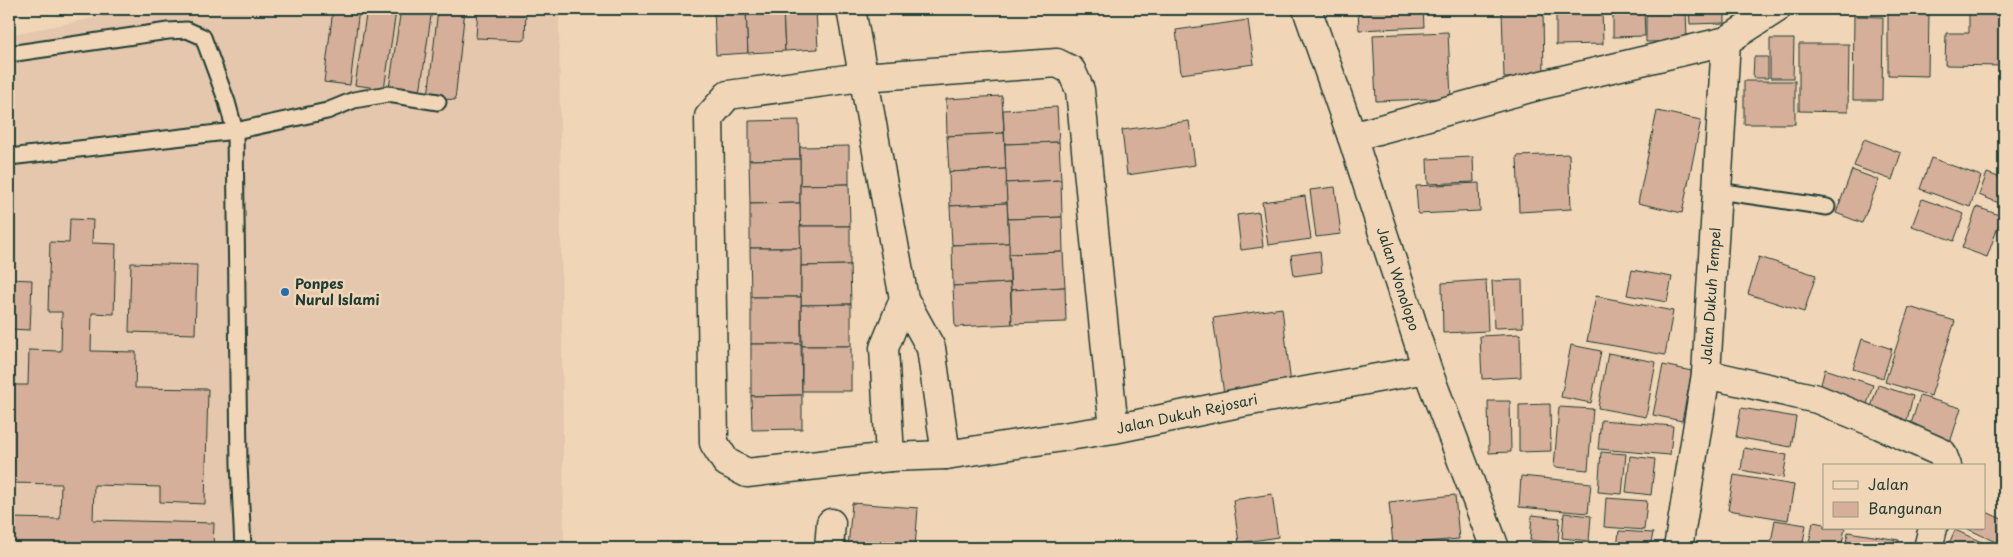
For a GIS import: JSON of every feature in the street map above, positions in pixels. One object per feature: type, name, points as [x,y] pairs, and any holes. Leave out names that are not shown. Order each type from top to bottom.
[{"type":"street","points":[[850,9],[904,299],[932,348],[946,455]]},
{"type":"street","name":"Jalan Wonolopo","points":[[1307,9],[1352,137],[1427,369],[1495,548]]},
{"type":"street","points":[[1352,137],[1537,86],[1726,41],[1774,9]]},
{"type":"street","name":"Jalan Dukuh Tempel","points":[[1678,548],[1706,374],[1726,41]]},
{"type":"street","name":"Jalan Dukuh Rejosari","points":[[1114,429],[1080,90],[1072,70],[1056,64],[862,77],[728,95],[709,118],[714,443],[726,462],[747,473],[890,458],[946,455],[1114,429],[1234,404],[1427,369]]},
{"type":"street","points":[[890,458],[884,348],[904,299]]},
{"type":"street","points":[[1706,374],[1817,400],[1880,425],[1942,453],[1946,464]]},
{"type":"street","points":[[1928,548],[1932,530]]},
{"type":"lane","points":[[9,54],[168,31],[187,30],[203,37],[227,102],[235,131],[239,464],[243,548]]},
{"type":"lane","points":[[9,157],[235,131],[327,111],[354,100],[388,94],[438,102]]},
{"type":"lane","points":[[1718,191],[1827,207]]},
{"type":"shaded area","name":"Ponpes Nurul Islami","points":[[139,9],[559,9],[564,548],[9,548],[9,35]]},
{"type":"building","points":[[333,9],[359,9],[350,85],[324,82]]},
{"type":"building","points":[[367,9],[396,12],[384,89],[355,85]]},
{"type":"building","points":[[401,9],[432,9],[420,93],[389,88]]},
{"type":"building","points":[[438,9],[465,9],[455,100],[428,97]]},
{"type":"building","points":[[478,9],[526,9],[525,40],[476,38]]},
{"type":"building","points":[[714,9],[746,9],[748,53],[716,55]]},
{"type":"building","points":[[746,9],[783,9],[785,51],[748,53]]},
{"type":"building","points":[[783,9],[816,9],[818,49],[785,51]]},
{"type":"building","points":[[1358,9],[1423,9],[1424,27],[1359,30]]},
{"type":"building","points":[[1426,9],[1454,9],[1454,12],[1426,13]]},
{"type":"building","points":[[1502,9],[1543,9],[1544,77],[1504,78]]},
{"type":"building","points":[[1556,9],[1602,9],[1603,44],[1556,45]]},
{"type":"building","points":[[1613,9],[1644,9],[1645,36],[1613,37]]},
{"type":"building","points":[[1646,9],[1686,9],[1687,41],[1646,42]]},
{"type":"building","points":[[1689,9],[1725,9],[1725,23],[1690,24]]},
{"type":"building","points":[[1888,9],[1929,9],[1928,76],[1888,75]]},
{"type":"building","points":[[1969,9],[2004,9],[2004,66],[1945,65],[1946,33],[1969,33]]},
{"type":"building","points":[[1854,16],[1883,17],[1882,100],[1853,100]]},
{"type":"building","points":[[1248,20],[1254,64],[1181,74],[1176,30]]},
{"type":"building","points":[[1448,32],[1451,98],[1376,101],[1373,35]]},
{"type":"building","points":[[1770,39],[1794,39],[1793,78],[1770,78]]},
{"type":"building","points":[[1799,44],[1849,44],[1848,112],[1799,111]]},
{"type":"building","points":[[1754,57],[1768,57],[1768,78],[1753,78]]},
{"type":"building","points":[[1744,81],[1795,81],[1795,124],[1744,124]]},
{"type":"building","points":[[1002,96],[1004,133],[947,136],[946,99]]},
{"type":"building","points":[[1057,107],[1059,142],[1005,144],[1003,110]]},
{"type":"building","points":[[1657,111],[1701,120],[1682,213],[1638,203]]},
{"type":"building","points":[[799,120],[800,159],[749,160],[749,121]]},
{"type":"building","points":[[1189,121],[1195,165],[1127,175],[1122,130]]},
{"type":"building","points":[[1004,133],[1006,169],[949,172],[947,136]]},
{"type":"building","points":[[1864,139],[1901,153],[1892,180],[1854,166]]},
{"type":"building","points":[[1059,142],[1061,180],[1006,183],[1005,144]]},
{"type":"building","points":[[849,146],[849,184],[800,185],[800,147]]},
{"type":"building","points":[[1569,154],[1571,209],[1519,212],[1517,156]]},
{"type":"building","points":[[1473,157],[1474,182],[1428,184],[1427,159]]},
{"type":"building","points":[[1931,158],[1981,176],[1970,207],[1920,189]]},
{"type":"building","points":[[800,159],[800,203],[750,204],[749,160]]},
{"type":"building","points":[[1006,169],[1007,203],[950,206],[949,172]]},
{"type":"building","points":[[1852,170],[1879,180],[1862,223],[1836,213]]},
{"type":"building","points":[[1987,173],[2004,179],[2004,205],[1979,195]]},
{"type":"building","points":[[1061,180],[1062,217],[1008,219],[1006,183]]},
{"type":"building","points":[[1479,183],[1480,211],[1418,214],[1416,186]]},
{"type":"building","points":[[849,184],[850,226],[800,226],[800,185]]},
{"type":"building","points":[[1335,187],[1341,234],[1316,237],[1310,190]]},
{"type":"building","points":[[1305,196],[1311,239],[1268,245],[1262,202]]},
{"type":"building","points":[[1922,199],[1964,214],[1954,241],[1912,226]]},
{"type":"building","points":[[800,203],[801,248],[750,248],[750,204]]},
{"type":"building","points":[[1007,203],[1009,243],[952,245],[950,206]]},
{"type":"building","points":[[1977,207],[2002,216],[1987,257],[1962,248]]},
{"type":"building","points":[[1259,212],[1263,247],[1241,250],[1237,215]]},
{"type":"building","points":[[1062,217],[1063,252],[1009,254],[1008,219]]},
{"type":"building","points":[[70,219],[93,220],[92,243],[116,244],[114,314],[92,313],[91,351],[136,352],[135,388],[208,389],[205,504],[160,502],[160,487],[94,485],[93,520],[214,523],[213,548],[9,548],[9,518],[60,519],[61,484],[9,483],[9,385],[28,385],[29,350],[61,351],[62,312],[48,312],[50,242],[69,243]]},
{"type":"building","points":[[800,226],[850,226],[850,265],[801,266]]},
{"type":"building","points":[[1009,243],[1010,283],[953,286],[952,245]]},
{"type":"building","points":[[750,248],[801,248],[801,297],[751,297]]},
{"type":"building","points":[[1320,251],[1322,272],[1294,276],[1291,255]]},
{"type":"building","points":[[1063,252],[1065,287],[1011,290],[1009,254]]},
{"type":"building","points":[[1759,257],[1816,275],[1804,312],[1748,294]]},
{"type":"building","points":[[131,263],[197,265],[195,334],[129,332]]},
{"type":"building","points":[[850,265],[851,304],[801,305],[801,266]]},
{"type":"building","points":[[1632,270],[1672,277],[1667,302],[1627,295]]},
{"type":"building","points":[[9,279],[32,280],[30,330],[9,329]]},
{"type":"building","points":[[1486,280],[1488,331],[1443,333],[1442,283]]},
{"type":"building","points":[[1522,280],[1523,327],[1494,328],[1492,281]]},
{"type":"building","points":[[1010,283],[1012,324],[955,327],[953,286]]},
{"type":"building","points":[[1065,287],[1066,322],[1012,324],[1011,290]]},
{"type":"building","points":[[1596,296],[1673,311],[1665,355],[1587,341]]},
{"type":"building","points":[[751,297],[801,297],[801,344],[751,344]]},
{"type":"building","points":[[851,304],[851,346],[802,346],[801,305]]},
{"type":"building","points":[[1909,307],[1955,321],[1931,396],[1885,382]]},
{"type":"building","points":[[1282,308],[1291,385],[1224,394],[1213,318]]},
{"type":"building","points":[[1520,334],[1521,377],[1482,379],[1480,336]]},
{"type":"building","points":[[1862,339],[1892,349],[1883,378],[1853,369]]},
{"type":"building","points":[[751,344],[801,344],[802,395],[751,396]]},
{"type":"building","points":[[1571,345],[1601,351],[1591,403],[1561,397]]},
{"type":"building","points":[[802,346],[851,346],[851,391],[802,391]]},
{"type":"building","points":[[1608,353],[1656,362],[1646,417],[1598,408]]},
{"type":"building","points":[[1663,365],[1692,371],[1682,421],[1653,415]]},
{"type":"building","points":[[1825,369],[1873,385],[1864,414],[1818,396]]},
{"type":"building","points":[[1878,385],[1913,396],[1905,428],[1868,417]]},
{"type":"building","points":[[802,395],[802,429],[752,430],[751,396]]},
{"type":"building","points":[[1920,396],[1961,408],[1949,446],[1908,433]]},
{"type":"building","points":[[1488,401],[1510,401],[1511,452],[1489,453]]},
{"type":"building","points":[[1550,404],[1551,451],[1519,452],[1519,405]]},
{"type":"building","points":[[1559,407],[1593,409],[1588,470],[1554,467]]},
{"type":"building","points":[[1741,408],[1796,417],[1791,447],[1736,437]]},
{"type":"building","points":[[1601,420],[1673,426],[1670,455],[1598,449]]},
{"type":"building","points":[[1744,448],[1787,455],[1783,478],[1741,470]]},
{"type":"building","points":[[1601,452],[1626,454],[1622,494],[1598,492]]},
{"type":"building","points":[[1630,456],[1655,459],[1651,495],[1626,492]]},
{"type":"building","points":[[1734,475],[1794,485],[1788,520],[1728,510]]},
{"type":"building","points":[[1521,476],[1591,483],[1588,513],[1519,507]]},
{"type":"building","points":[[1272,494],[1278,537],[1239,543],[1233,500]]},
{"type":"building","points":[[1455,495],[1459,539],[1393,545],[1389,502]]},
{"type":"building","points":[[1606,498],[1647,501],[1644,530],[1604,527]]},
{"type":"building","points":[[852,503],[918,508],[915,548],[848,547]]},
{"type":"building","points":[[1986,512],[2004,520],[2004,546],[1970,530],[1986,530]]},
{"type":"building","points":[[1564,513],[1591,516],[1589,541],[1562,538]]},
{"type":"building","points":[[1532,515],[1560,518],[1558,543],[1530,540]]},
{"type":"building","points":[[1775,520],[1806,525],[1802,548],[1770,548]]},
{"type":"building","points":[[1813,522],[1823,524],[1823,530],[1845,530],[1841,548],[1808,548]]},
{"type":"building","points":[[1955,530],[1995,548],[1947,548]]},
{"type":"building","points":[[1619,531],[1653,533],[1650,548],[1617,548]]},
{"type":"building","points":[[1848,532],[1899,540],[1897,548],[1845,548]]},
{"type":"place","name":"Ponpes Nurul Islami","points":[[285,292]]}]
